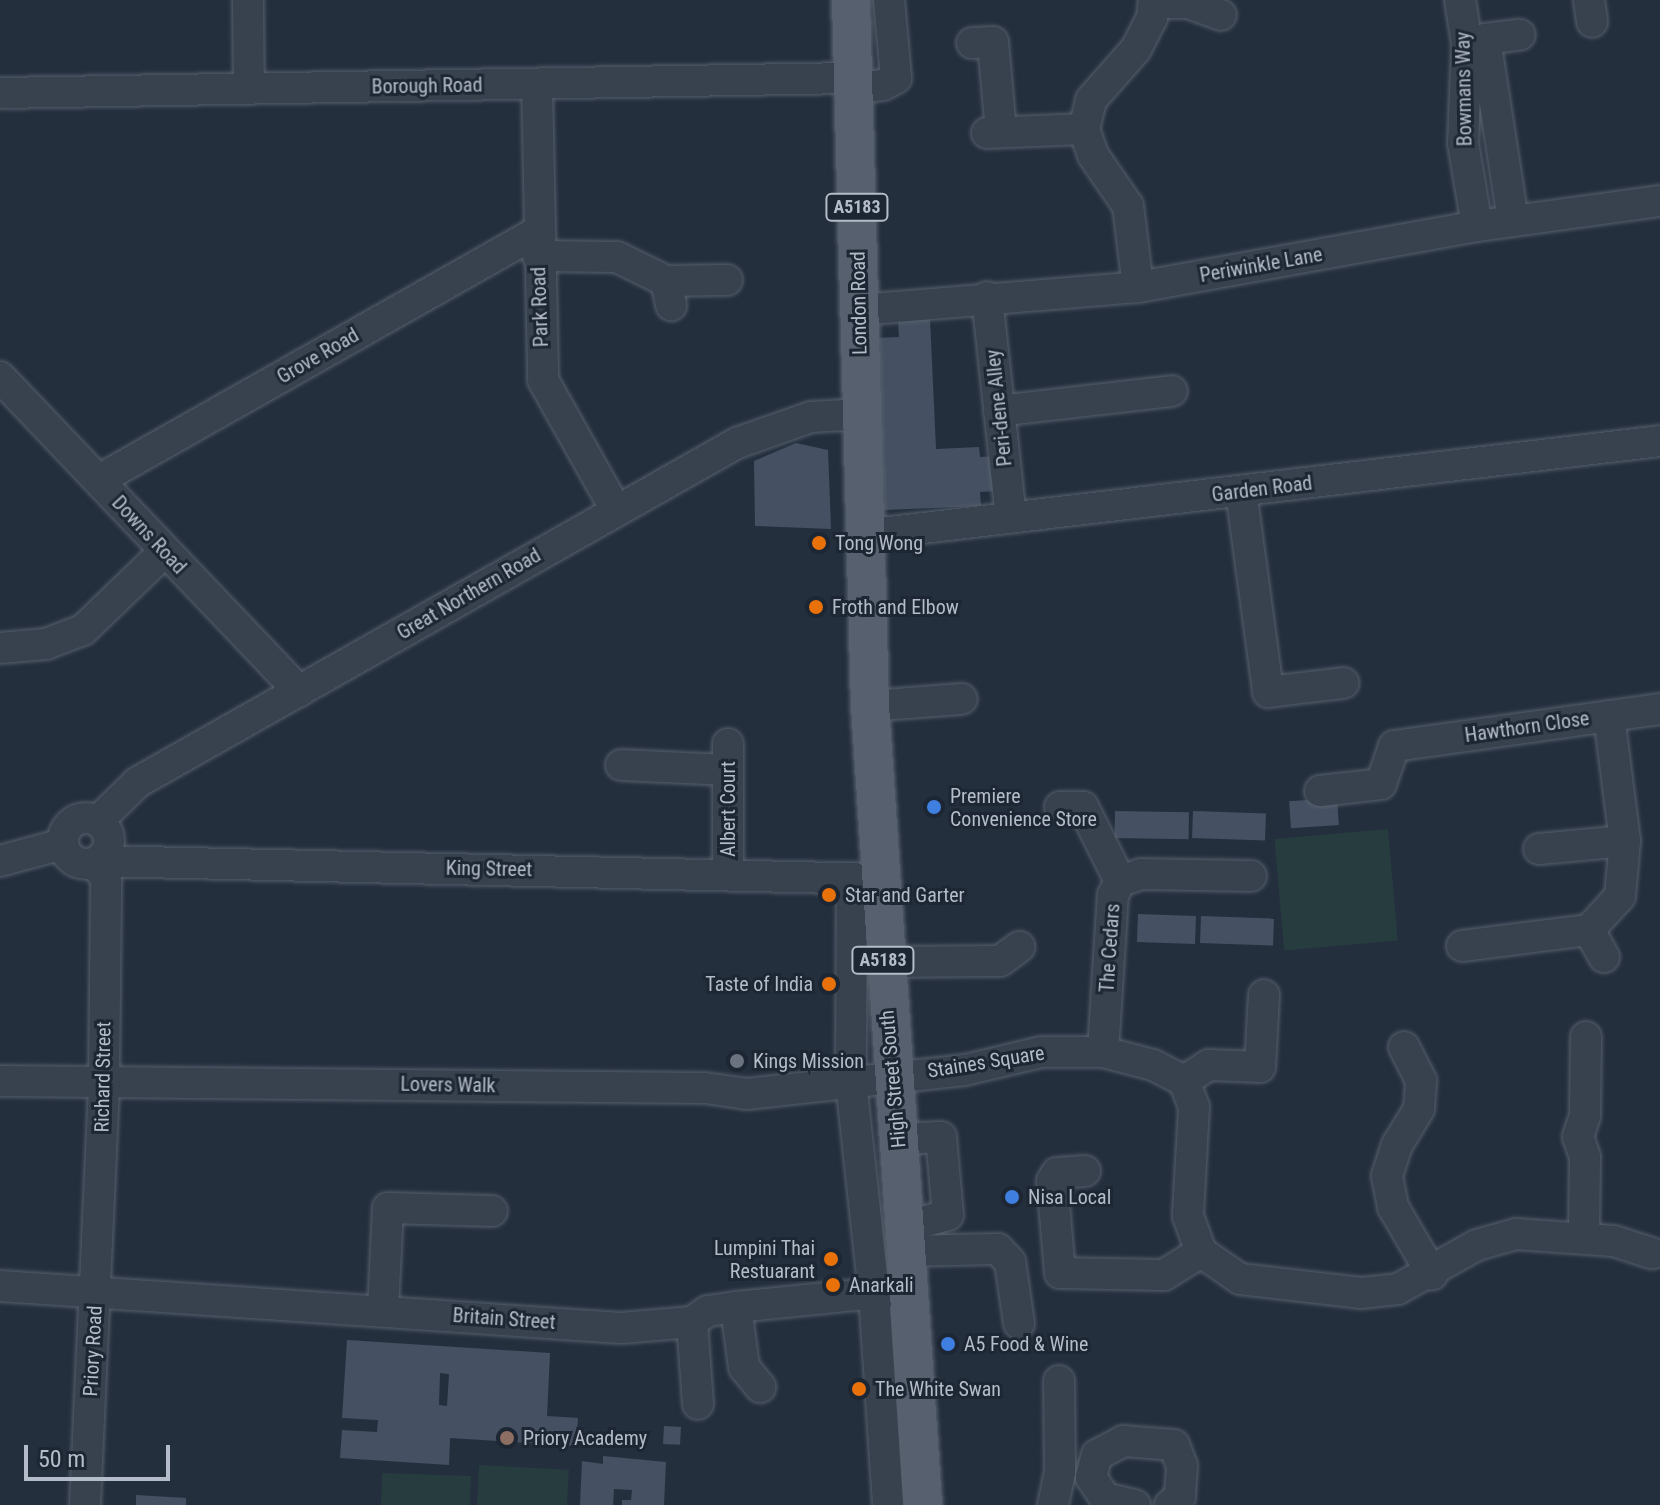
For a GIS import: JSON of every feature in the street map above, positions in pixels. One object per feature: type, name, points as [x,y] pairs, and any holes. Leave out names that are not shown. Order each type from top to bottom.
[{"type":"main road","name":"London Road","points":[[851,0],[862,414]]},
{"type":"main road","name":"High Street South","points":[[862,414],[870,706],[866,878],[883,962],[895,1074],[904,1239],[891,1291],[923,1505]]},
{"type":"street","points":[[248,0],[249,89]]},
{"type":"street","name":"Borough Road","points":[[0,93],[537,84],[883,85],[896,78],[889,0]]},
{"type":"street","name":"Bowmans Way","points":[[1460,0],[1467,44],[1463,143],[1477,226]]},
{"type":"street","points":[[1138,287],[1128,206],[1093,155],[1084,129],[1091,100],[1136,49],[1154,1],[1188,3],[1221,15]]},
{"type":"street","points":[[1513,220],[1485,39],[1520,35]]},
{"type":"street","points":[[972,43],[993,42],[994,133],[1084,129]]},
{"type":"street","name":"Park Road","points":[[537,84],[543,380],[616,510]]},
{"type":"street","name":"Periwinkle Lane","points":[[859,310],[987,297],[1138,287],[1513,220],[1660,201]]},
{"type":"street","points":[[538,244],[617,257],[668,293],[727,280]]},
{"type":"street","name":"Grove Road","points":[[102,484],[538,244]]},
{"type":"street","name":"Peri-dene Alley","points":[[987,297],[1011,518]]},
{"type":"street","name":"Downs Road","points":[[0,377],[299,691]]},
{"type":"street","points":[[999,411],[1172,391]]},
{"type":"street","name":"Great Northern Road","points":[[63,844],[72,823],[85,818],[98,821],[138,782],[737,443],[811,417],[862,414]]},
{"type":"street","name":"Garden Road","points":[[864,535],[1660,441]]},
{"type":"street","points":[[1241,491],[1268,692],[1343,683]]},
{"type":"street","points":[[0,648],[46,644],[83,630],[164,552]]},
{"type":"street","points":[[870,706],[962,699]]},
{"type":"street","name":"Hawthorn Close","points":[[1320,791],[1381,784],[1394,746],[1660,709]]},
{"type":"street","points":[[1462,946],[1589,930],[1620,896],[1625,841],[1609,716]]},
{"type":"street","name":"Albert Court","points":[[621,765],[728,757],[728,874]]},
{"type":"street","points":[[1060,807],[1083,807],[1120,881]]},
{"type":"street","points":[[0,861],[63,844],[73,860],[97,862],[110,841],[98,821]]},
{"type":"street","points":[[1539,849],[1625,841]]},
{"type":"street","name":"King Street","points":[[97,862],[866,878]]},
{"type":"street","name":"Richard Street","points":[[96,1293],[104,1081],[106,879],[97,862]]},
{"type":"street","name":"The Cedars","points":[[1103,1052],[1113,895],[1120,881],[1141,874],[1251,876]]},
{"type":"street","points":[[866,878],[851,1082],[891,1291],[888,1505]]},
{"type":"street","points":[[1589,930],[1604,957]]},
{"type":"street","points":[[883,962],[1000,961],[1019,947]]},
{"type":"street","points":[[1264,995],[1260,1067],[1209,1065],[1184,1081],[1194,1107],[1188,1216],[1201,1252],[1240,1279],[1361,1293],[1398,1289],[1432,1274],[1477,1245],[1516,1234],[1599,1239],[1652,1253]]},
{"type":"street","points":[[1586,1037],[1585,1116],[1578,1137],[1585,1157],[1599,1239]]},
{"type":"street","points":[[1404,1047],[1421,1081],[1419,1109],[1397,1145],[1387,1176],[1393,1207],[1432,1274]]},
{"type":"street","name":"Staines Square","points":[[895,1074],[965,1070],[1042,1052],[1103,1052],[1153,1065],[1184,1081]]},
{"type":"street","name":"Lovers Walk","points":[[0,1081],[705,1088],[747,1094],[895,1074]]},
{"type":"street","points":[[1085,1171],[1057,1173],[1052,1181],[1060,1273],[1164,1275],[1201,1252]]},
{"type":"street","points":[[383,1310],[388,1208],[492,1211]]},
{"type":"street","points":[[904,1239],[998,1249],[1010,1262],[1019,1323]]},
{"type":"street","name":"Britain Street","points":[[0,1286],[621,1328],[692,1322],[708,1311],[736,1307],[891,1291]]},
{"type":"street","name":"Priory Road","points":[[85,1505],[96,1293]]},
{"type":"street","points":[[736,1307],[744,1367],[760,1387]]},
{"type":"street","points":[[692,1322],[698,1404]]},
{"type":"street","points":[[1053,1505],[1060,1472],[1059,1381]]},
{"type":"street","points":[[1091,1477],[1097,1455],[1113,1445],[1174,1445],[1182,1466],[1180,1497],[1170,1505]]},
{"type":"street","points":[[1060,1472],[1091,1477],[1105,1498],[1135,1505]]},
{"type":"green space","points":[[1388,829],[1398,941],[1284,951],[1274,839]]},
{"type":"green space","points":[[479,1465],[569,1470],[567,1505],[477,1505]]},
{"type":"green space","points":[[382,1473],[471,1476],[470,1505],[381,1505]]},
{"type":"building","points":[[930,319],[936,449],[979,447],[980,457],[997,456],[998,491],[980,492],[981,506],[884,510],[876,338],[899,337],[898,321]]},
{"type":"building","points":[[796,443],[828,450],[831,529],[755,526],[754,461]]},
{"type":"building","points":[[1337,798],[1339,825],[1291,828],[1289,801]]},
{"type":"building","points":[[1115,811],[1189,812],[1189,839],[1115,838]]},
{"type":"building","points":[[1193,811],[1266,814],[1265,841],[1192,838]]},
{"type":"building","points":[[1138,914],[1196,916],[1195,944],[1137,942]]},
{"type":"building","points":[[1201,916],[1274,919],[1273,946],[1200,943]]},
{"type":"building","points":[[347,1340],[550,1353],[547,1416],[578,1418],[576,1446],[450,1438],[449,1465],[340,1458],[342,1430],[377,1432],[378,1420],[342,1418]],"holes":[[[440,1373],[449,1374],[447,1406],[439,1405]]]},
{"type":"building","points":[[664,1426],[681,1427],[680,1445],[663,1444]]},
{"type":"building","points":[[603,1456],[666,1462],[664,1505],[622,1505],[622,1500],[631,1500],[632,1490],[614,1489],[613,1505],[580,1505],[582,1461],[603,1464]]},
{"type":"building","points":[[136,1495],[186,1498],[186,1505],[136,1505]]},
{"type":"place","name":"Tong Wong","points":[[819,543]]},
{"type":"place","name":"Froth and Elbow","points":[[816,607]]},
{"type":"place","name":"Premiere Convenience Store","points":[[934,807]]},
{"type":"place","name":"Star and Garter","points":[[829,895]]},
{"type":"place","name":"Taste of India","points":[[829,984]]},
{"type":"place","name":"Kings Mission","points":[[737,1061]]},
{"type":"place","name":"Nisa Local","points":[[1012,1197]]},
{"type":"place","name":"Lumpini Thai Restuarant","points":[[831,1259]]},
{"type":"place","name":"Anarkali","points":[[833,1285]]},
{"type":"place","name":"A5 Food & Wine","points":[[948,1344]]},
{"type":"place","name":"The White Swan","points":[[859,1389]]},
{"type":"place","name":"Priory Academy","points":[[507,1438]]}]
